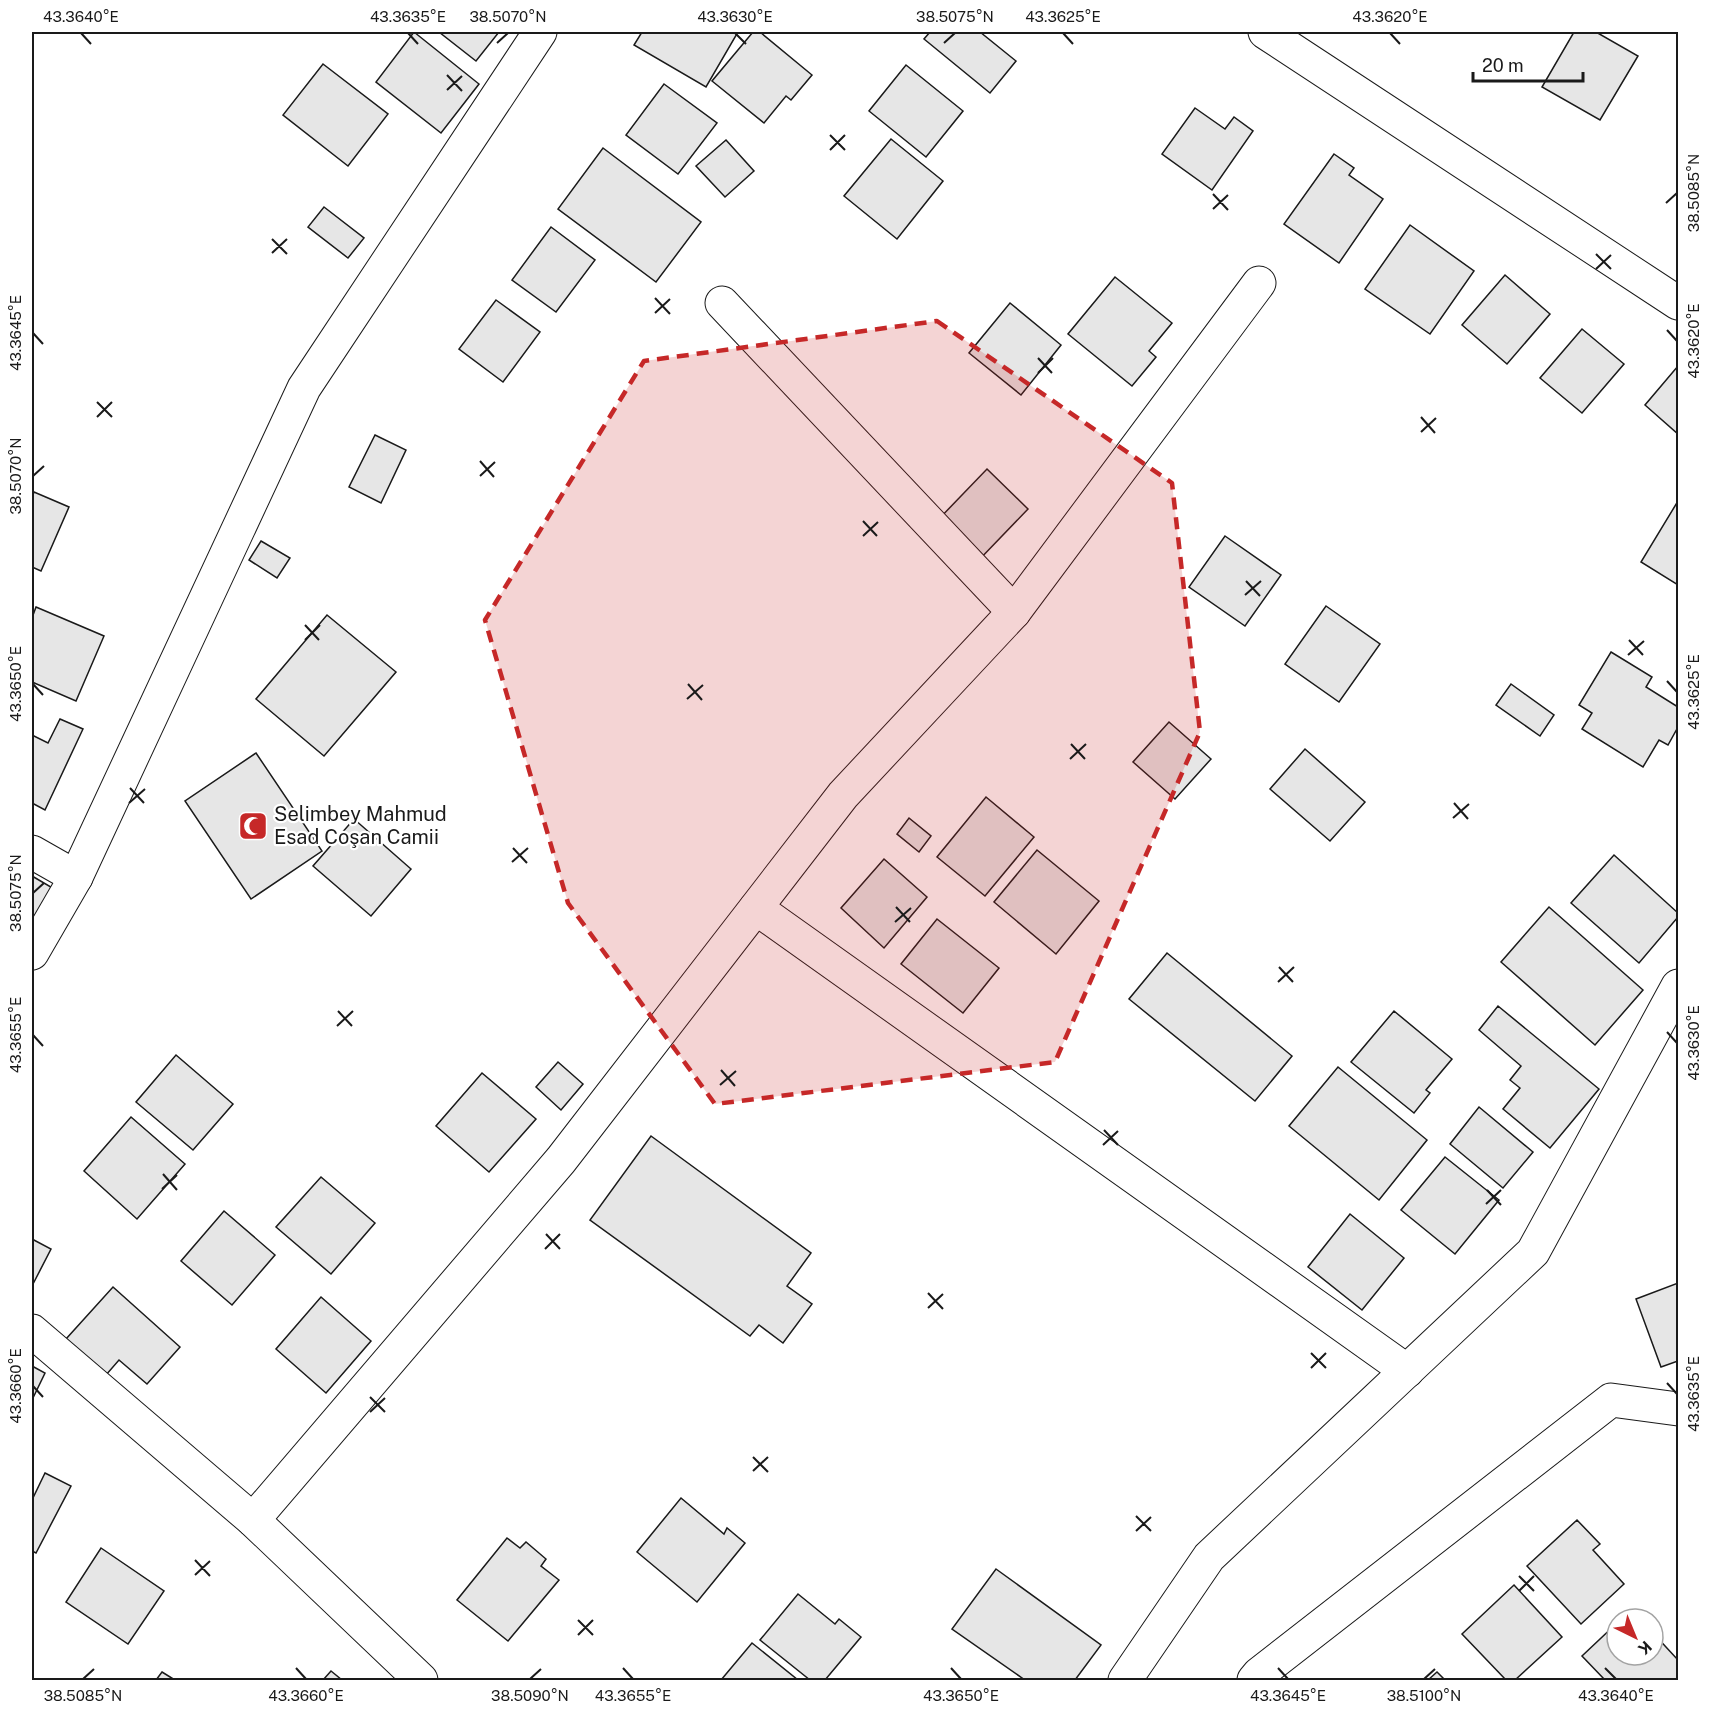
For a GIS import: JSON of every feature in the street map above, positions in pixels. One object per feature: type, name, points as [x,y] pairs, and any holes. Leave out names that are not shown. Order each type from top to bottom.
[{"type":"street","points":[[32,953],[76,877],[304,388],[540,32]]},
{"type":"street","points":[[1265,32],[1678,303]]},
{"type":"street","points":[[253,1520],[561,1160],[843,795],[1014,612],[1259,283]]},
{"type":"street","points":[[722,303],[1014,612]]},
{"type":"street","points":[[32,852],[76,877]]},
{"type":"street","points":[[756,908],[1407,1371]]},
{"type":"street","points":[[1125,1680],[1209,1557],[1533,1252],[1678,986]]},
{"type":"street","points":[[32,1331],[253,1520],[421,1680]]},
{"type":"street","points":[[1254,1680],[1611,1400],[1678,1409]]},
{"type":"highlighted area","points":[[937,321],[1172,483],[1200,732],[1055,1062],[715,1104],[568,903],[485,620],[644,361]]},
{"type":"building","points":[[414,32],[479,84],[441,133],[376,82]]},
{"type":"building","points":[[439,32],[499,32],[476,61]]},
{"type":"building","points":[[642,32],[738,32],[706,87],[634,45]]},
{"type":"building","points":[[753,32],[760,32],[812,75],[791,100],[786,96],[764,123],[712,81]]},
{"type":"building","points":[[930,32],[980,32],[1016,61],[990,93],[924,39]]},
{"type":"building","points":[[1574,32],[1596,32],[1638,56],[1600,120],[1542,87]]},
{"type":"building","points":[[323,64],[388,114],[348,166],[283,115]]},
{"type":"building","points":[[906,65],[963,111],[926,157],[869,111]]},
{"type":"building","points":[[664,84],[717,123],[678,174],[626,135]]},
{"type":"building","points":[[1195,108],[1225,129],[1234,117],[1253,131],[1212,190],[1162,154]]},
{"type":"building","points":[[891,139],[943,181],[897,239],[844,196]]},
{"type":"building","points":[[726,140],[754,171],[725,197],[696,166]]},
{"type":"building","points":[[603,148],[701,222],[656,282],[558,209]]},
{"type":"building","points":[[1334,154],[1354,168],[1349,175],[1383,199],[1339,263],[1284,224]]},
{"type":"building","points":[[324,207],[364,238],[348,258],[308,227]]},
{"type":"building","points":[[1410,225],[1474,271],[1430,334],[1365,289]]},
{"type":"building","points":[[551,227],[595,260],[556,312],[512,280]]},
{"type":"building","points":[[1505,275],[1550,314],[1507,364],[1462,325]]},
{"type":"building","points":[[1115,277],[1172,323],[1149,351],[1156,357],[1132,386],[1068,334]]},
{"type":"building","points":[[496,300],[540,332],[503,382],[459,349]]},
{"type":"building","points":[[1010,303],[1061,345],[1021,395],[969,353]]},
{"type":"building","points":[[1582,329],[1624,364],[1582,413],[1540,378]]},
{"type":"building","points":[[1678,366],[1678,434],[1645,405]]},
{"type":"building","points":[[375,435],[406,450],[381,503],[349,487]]},
{"type":"building","points":[[987,469],[1028,509],[977,562],[936,522]]},
{"type":"building","points":[[34,492],[69,507],[41,571],[32,567],[32,497]]},
{"type":"building","points":[[1678,501],[1678,585],[1641,562]]},
{"type":"building","points":[[1225,536],[1281,575],[1245,626],[1189,587]]},
{"type":"building","points":[[261,541],[290,558],[277,578],[249,560]]},
{"type":"building","points":[[1326,606],[1380,644],[1339,702],[1285,664]]},
{"type":"building","points":[[36,607],[104,636],[76,701],[32,682],[32,618]]},
{"type":"building","points":[[327,615],[396,672],[324,756],[256,699]]},
{"type":"building","points":[[1611,652],[1652,677],[1646,687],[1678,707],[1678,727],[1668,745],[1659,740],[1643,767],[1582,729],[1592,713],[1579,705]]},
{"type":"building","points":[[1511,684],[1554,715],[1540,736],[1496,705]]},
{"type":"building","points":[[60,719],[83,729],[45,810],[32,803],[32,735],[48,743]]},
{"type":"building","points":[[1169,722],[1211,759],[1175,799],[1133,762]]},
{"type":"building","points":[[1305,749],[1365,802],[1330,841],[1270,789]]},
{"type":"building","name":"Selimbey Mahmud Esad Coşan Camii","points":[[256,753],[322,851],[251,899],[185,801]]},
{"type":"building","points":[[986,797],[1034,837],[985,896],[937,857]]},
{"type":"building","points":[[909,818],[931,836],[919,852],[897,834]]},
{"type":"building","points":[[354,819],[411,869],[371,916],[313,866]]},
{"type":"building","points":[[1037,850],[1099,901],[1056,954],[994,902]]},
{"type":"building","points":[[1614,855],[1678,913],[1678,917],[1639,963],[1571,903]]},
{"type":"building","points":[[884,859],[927,897],[884,948],[841,908]]},
{"type":"building","points":[[32,876],[56,890],[32,934]]},
{"type":"building","points":[[1549,907],[1643,990],[1595,1045],[1501,962]]},
{"type":"building","points":[[937,919],[999,968],[963,1013],[901,964]]},
{"type":"building","points":[[1167,953],[1292,1056],[1255,1101],[1129,999]]},
{"type":"building","points":[[1498,1006],[1599,1089],[1550,1148],[1503,1109],[1520,1088],[1510,1080],[1521,1066],[1479,1030]]},
{"type":"building","points":[[1394,1011],[1452,1059],[1426,1090],[1430,1093],[1414,1113],[1351,1062]]},
{"type":"building","points":[[176,1055],[233,1104],[193,1150],[136,1102]]},
{"type":"building","points":[[558,1062],[583,1084],[561,1110],[536,1087]]},
{"type":"building","points":[[1338,1067],[1427,1140],[1379,1200],[1289,1126]]},
{"type":"building","points":[[482,1073],[536,1119],[489,1172],[436,1126]]},
{"type":"building","points":[[1479,1107],[1533,1152],[1503,1188],[1450,1144]]},
{"type":"building","points":[[131,1117],[185,1164],[137,1219],[84,1171]]},
{"type":"building","points":[[651,1136],[811,1253],[787,1286],[812,1304],[783,1343],[759,1325],[750,1336],[590,1220]]},
{"type":"building","points":[[1445,1157],[1499,1200],[1455,1254],[1401,1210]]},
{"type":"building","points":[[321,1177],[375,1223],[331,1274],[276,1227]]},
{"type":"building","points":[[224,1211],[275,1255],[232,1305],[181,1261]]},
{"type":"building","points":[[1350,1214],[1404,1258],[1362,1310],[1308,1267]]},
{"type":"building","points":[[32,1239],[51,1249],[32,1286]]},
{"type":"building","points":[[1678,1283],[1678,1361],[1661,1367],[1636,1299]]},
{"type":"building","points":[[113,1287],[180,1347],[147,1384],[119,1360],[106,1375],[66,1339]]},
{"type":"building","points":[[321,1297],[371,1341],[326,1393],[276,1349]]},
{"type":"building","points":[[32,1366],[45,1373],[32,1400]]},
{"type":"building","points":[[45,1473],[71,1486],[36,1553],[32,1551],[32,1500]]},
{"type":"building","points":[[681,1498],[724,1534],[727,1528],[745,1543],[697,1602],[637,1552]]},
{"type":"building","points":[[1577,1520],[1600,1544],[1593,1550],[1624,1584],[1581,1624],[1527,1566]]},
{"type":"building","points":[[507,1538],[520,1548],[526,1542],[546,1559],[541,1566],[559,1580],[508,1641],[457,1600]]},
{"type":"building","points":[[101,1548],[164,1591],[128,1644],[66,1602]]},
{"type":"building","points":[[996,1569],[1101,1645],[1075,1680],[1025,1680],[952,1629]]},
{"type":"building","points":[[1514,1585],[1562,1637],[1515,1680],[1506,1680],[1462,1634]]},
{"type":"building","points":[[798,1594],[835,1624],[839,1619],[861,1637],[825,1680],[810,1680],[760,1640]]},
{"type":"building","points":[[1605,1634],[1605,1667],[1665,1667],[1665,1646],[1678,1660],[1678,1680],[1605,1680],[1582,1656]]},
{"type":"building","points":[[752,1643],[798,1680],[721,1680]]},
{"type":"building","points":[[331,1671],[342,1680],[323,1680]]},
{"type":"building","points":[[162,1672],[175,1680],[156,1680]]},
{"type":"building","points":[[1437,1672],[1445,1680],[1428,1680]]},
{"type":"place","name":"Selimbey Mahmud Esad Coşan Camii","points":[[253,826]]}]
